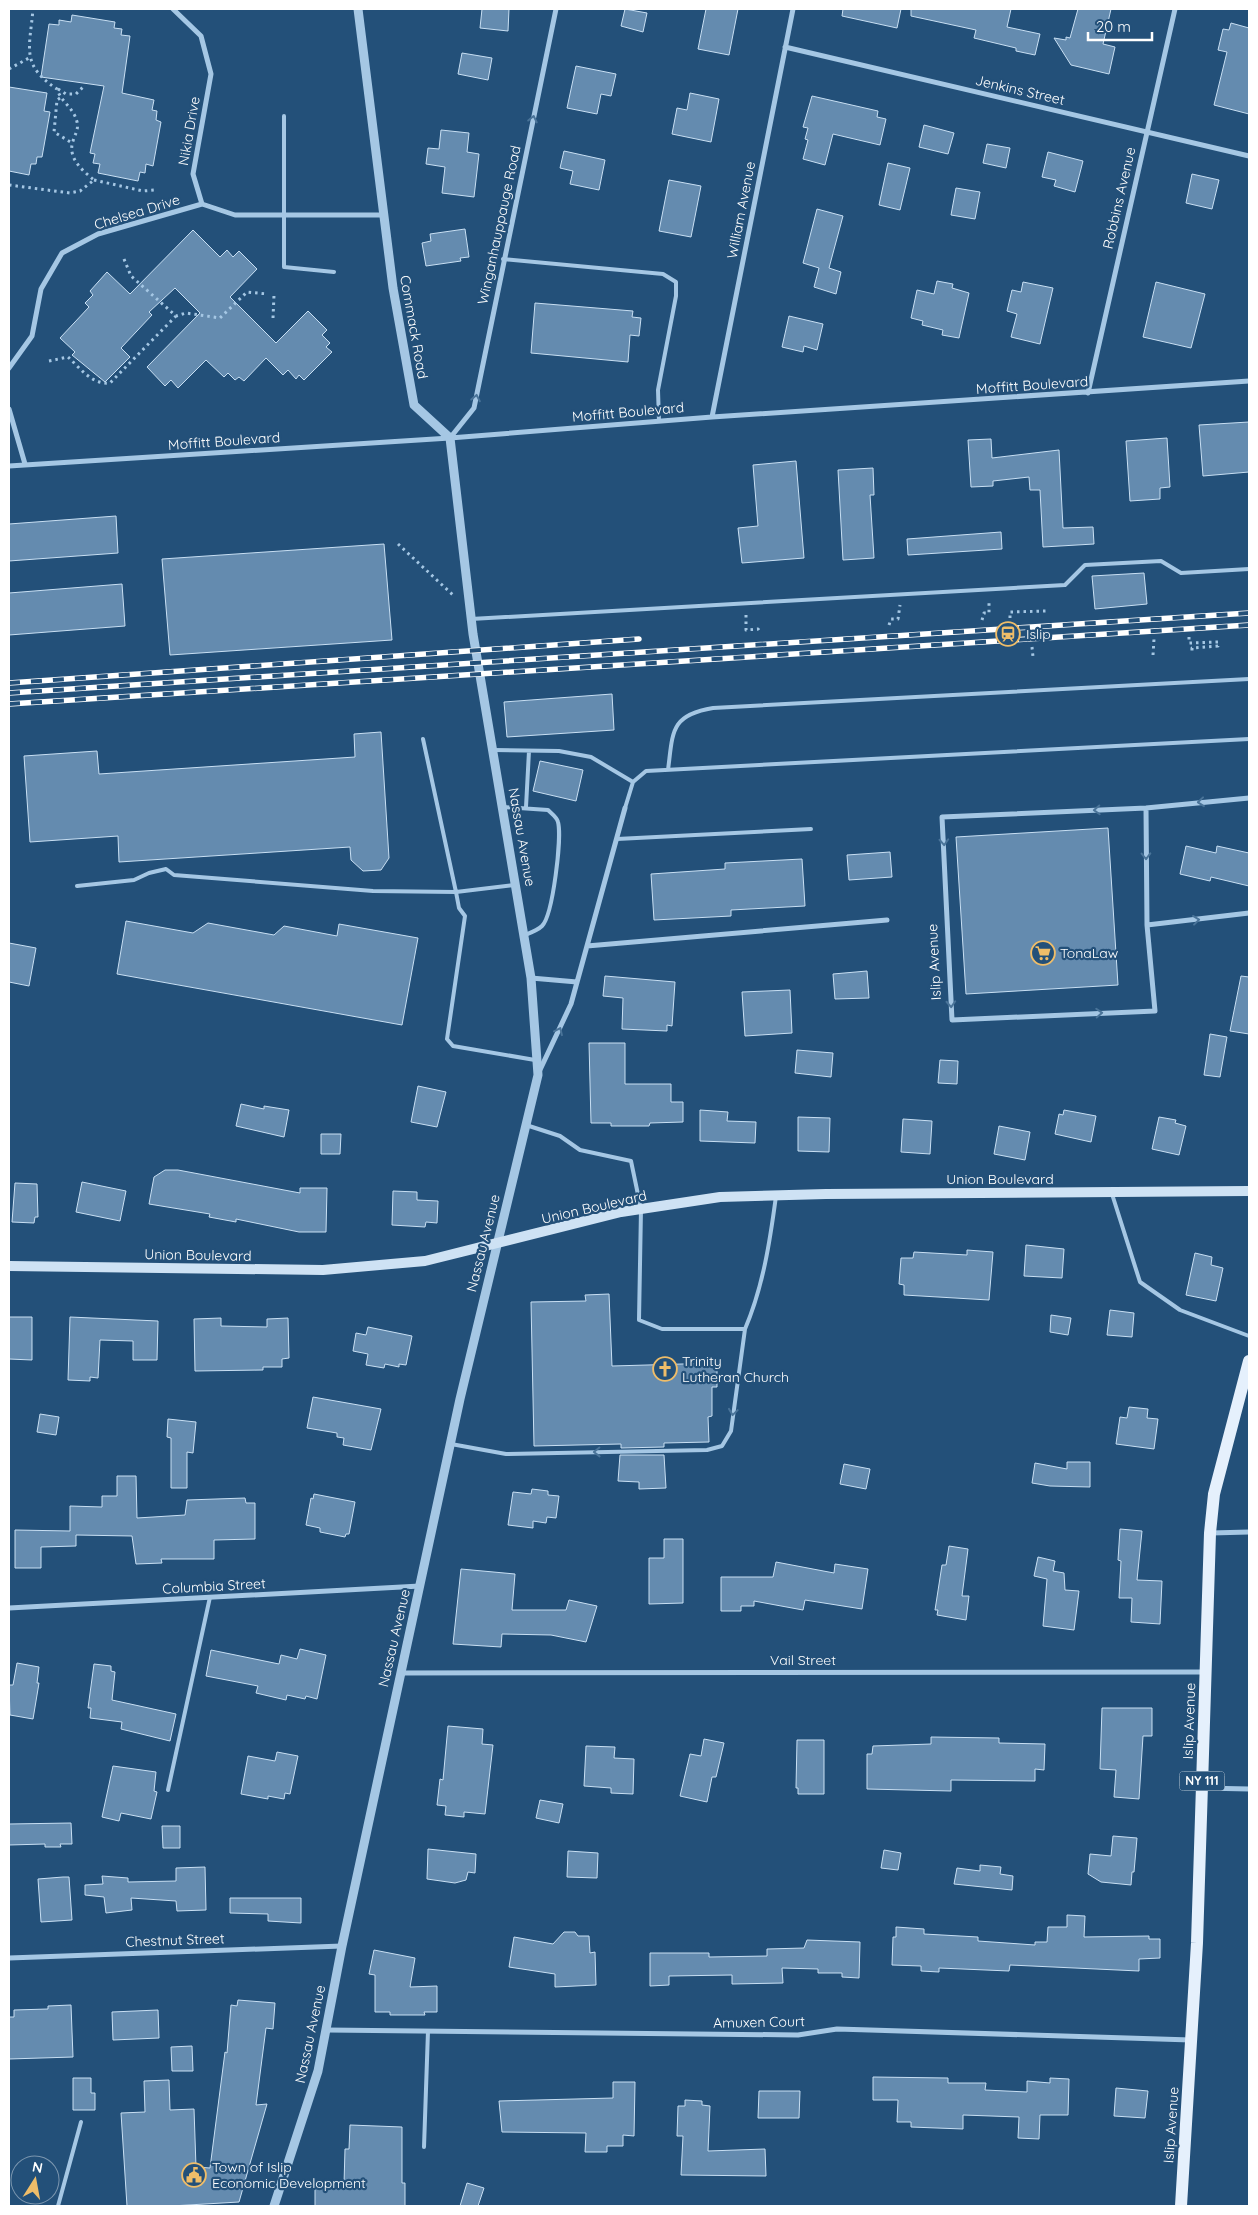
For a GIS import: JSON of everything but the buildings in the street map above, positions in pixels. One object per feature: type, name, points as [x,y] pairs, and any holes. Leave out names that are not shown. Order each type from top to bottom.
[{"type":"main road","name":"Union Boulevard","points":[[9,1266],[323,1270],[425,1261],[621,1212],[720,1197],[1249,1191]]},
{"type":"main road","name":"Islip Avenue","points":[[1181,2206],[1197,1942],[1210,1533],[1214,1494],[1249,1361]]},
{"type":"street","name":"Nikia Drive","points":[[173,9],[201,36],[211,74],[193,174],[202,204]]},
{"type":"street","name":"Commack Road","points":[[358,9],[393,288],[414,405],[450,438]]},
{"type":"street","name":"Winganhauppauge Road","points":[[450,438],[474,408],[503,259],[556,9]]},
{"type":"street","name":"William Avenue","points":[[712,417],[793,9]]},
{"type":"street","name":"Robbins Avenue","points":[[1088,392],[1175,9]]},
{"type":"street","name":"Jenkins Street","points":[[784,47],[1249,156]]},
{"type":"street","points":[[202,204],[235,215],[384,215]]},
{"type":"street","name":"Chelsea Drive","points":[[9,368],[32,336],[41,289],[62,254],[98,234],[202,204]]},
{"type":"street","name":"Moffitt Boulevard","points":[[9,466],[450,438],[712,417],[1249,381]]},
{"type":"street","points":[[9,409],[25,464]]},
{"type":"street","points":[[450,438],[471,619]]},
{"type":"street","name":"Nassau Avenue","points":[[471,619],[525,936],[531,978],[538,1075]]},
{"type":"street","points":[[1249,798],[1146,808],[1147,925],[1249,913]]},
{"type":"street","name":"Nassau Avenue","points":[[274,2206],[318,2071],[342,1946],[400,1673],[497,1242],[538,1075],[571,1004],[625,808]]},
{"type":"street","name":"Islip Avenue","points":[[1146,808],[942,817],[952,1020],[1156,1011],[1147,925]]},
{"type":"street","points":[[587,946],[887,920]]},
{"type":"street","points":[[531,978],[577,982]]},
{"type":"street","points":[[1210,1533],[1249,1532]]},
{"type":"street","name":"Columbia Street","points":[[9,1608],[420,1586]]},
{"type":"street","name":"Vail Street","points":[[400,1673],[1205,1672]]},
{"type":"street","points":[[1202,1788],[1249,1789]]},
{"type":"street","name":"Chestnut Street","points":[[9,1958],[342,1946]]},
{"type":"street","name":"Amuxen Court","points":[[327,2030],[798,2034],[838,2029],[1192,2040]]},
{"type":"lane","points":[[284,116],[284,266],[334,272]]},
{"type":"lane","points":[[503,259],[663,274],[676,282],[676,296],[658,390],[659,421]]},
{"type":"lane","points":[[471,619],[1065,584],[1085,565],[1161,561],[1181,573],[1249,569]]},
{"type":"lane","points":[[668,770],[672,737],[680,722],[692,712],[713,708],[1249,679]]},
{"type":"lane","points":[[423,739],[459,908],[465,916],[447,1040],[454,1046],[538,1061]]},
{"type":"lane","points":[[625,808],[633,782],[646,771],[1249,739]]},
{"type":"lane","points":[[494,750],[559,752],[591,757],[633,782]]},
{"type":"lane","points":[[526,807],[529,751]]},
{"type":"lane","points":[[503,807],[526,807],[548,810],[558,820],[559,833],[553,894],[548,916],[542,926],[525,936]]},
{"type":"lane","points":[[617,839],[811,829]]},
{"type":"lane","points":[[77,886],[134,880],[149,872],[166,869],[174,875],[373,891],[456,892],[516,885]]},
{"type":"lane","points":[[526,1125],[560,1136],[580,1150],[631,1162],[641,1209],[639,1320],[662,1329],[744,1329]]},
{"type":"lane","points":[[1111,1192],[1140,1282],[1180,1310],[1249,1336]]},
{"type":"lane","points":[[451,1444],[506,1454],[707,1450],[722,1446],[731,1431],[744,1329],[752,1312],[769,1248],[776,1196]]},
{"type":"lane","points":[[168,1790],[210,1597]]},
{"type":"lane","points":[[424,2147],[428,2031]]},
{"type":"lane","points":[[58,2206],[81,2122]]},
{"type":"path","points":[[33,9],[29,58],[44,80],[66,94],[76,94],[83,86]]},
{"type":"path","points":[[9,69],[29,58]]},
{"type":"path","points":[[57,89],[60,98],[71,108],[77,121],[78,130],[72,143],[74,157],[80,167],[94,180],[143,191],[155,190]]},
{"type":"path","points":[[60,98],[57,100],[54,132],[72,143]]},
{"type":"path","points":[[9,185],[70,193],[80,191],[94,180]]},
{"type":"path","points":[[124,259],[131,276],[176,316]]},
{"type":"path","points":[[49,361],[68,357],[92,379],[103,384],[110,383],[176,316],[186,313],[220,318],[247,292],[268,294]]},
{"type":"path","points":[[273,318],[274,295]]},
{"type":"path","points":[[398,544],[453,595]]},
{"type":"path","points":[[889,626],[891,619],[898,619],[900,604]]},
{"type":"path","points":[[1010,618],[1010,612],[1046,611]]},
{"type":"path","points":[[982,620],[984,613],[989,613]]},
{"type":"path","points":[[746,614],[746,630],[758,629],[761,633]]},
{"type":"path","points":[[1189,637],[1189,644],[1218,642],[1218,646],[1192,648],[1192,652]]},
{"type":"path","points":[[1154,639],[1154,655]]},
{"type":"path","points":[[1032,647],[1033,657]]},
{"type":"railway","points":[[9,693],[1249,613]]},
{"type":"railway","points":[[9,704],[1249,625]]},
{"type":"railway","points":[[9,683],[639,639]]},
{"type":"place","name":"Islip","points":[[1008,634]]},
{"type":"place","name":"TonaLaw","points":[[1043,953]]},
{"type":"place","name":"Trinity Lutheran Church","points":[[665,1369]]},
{"type":"place","name":"Town of Islip Economic Development","points":[[194,2175]]}]
